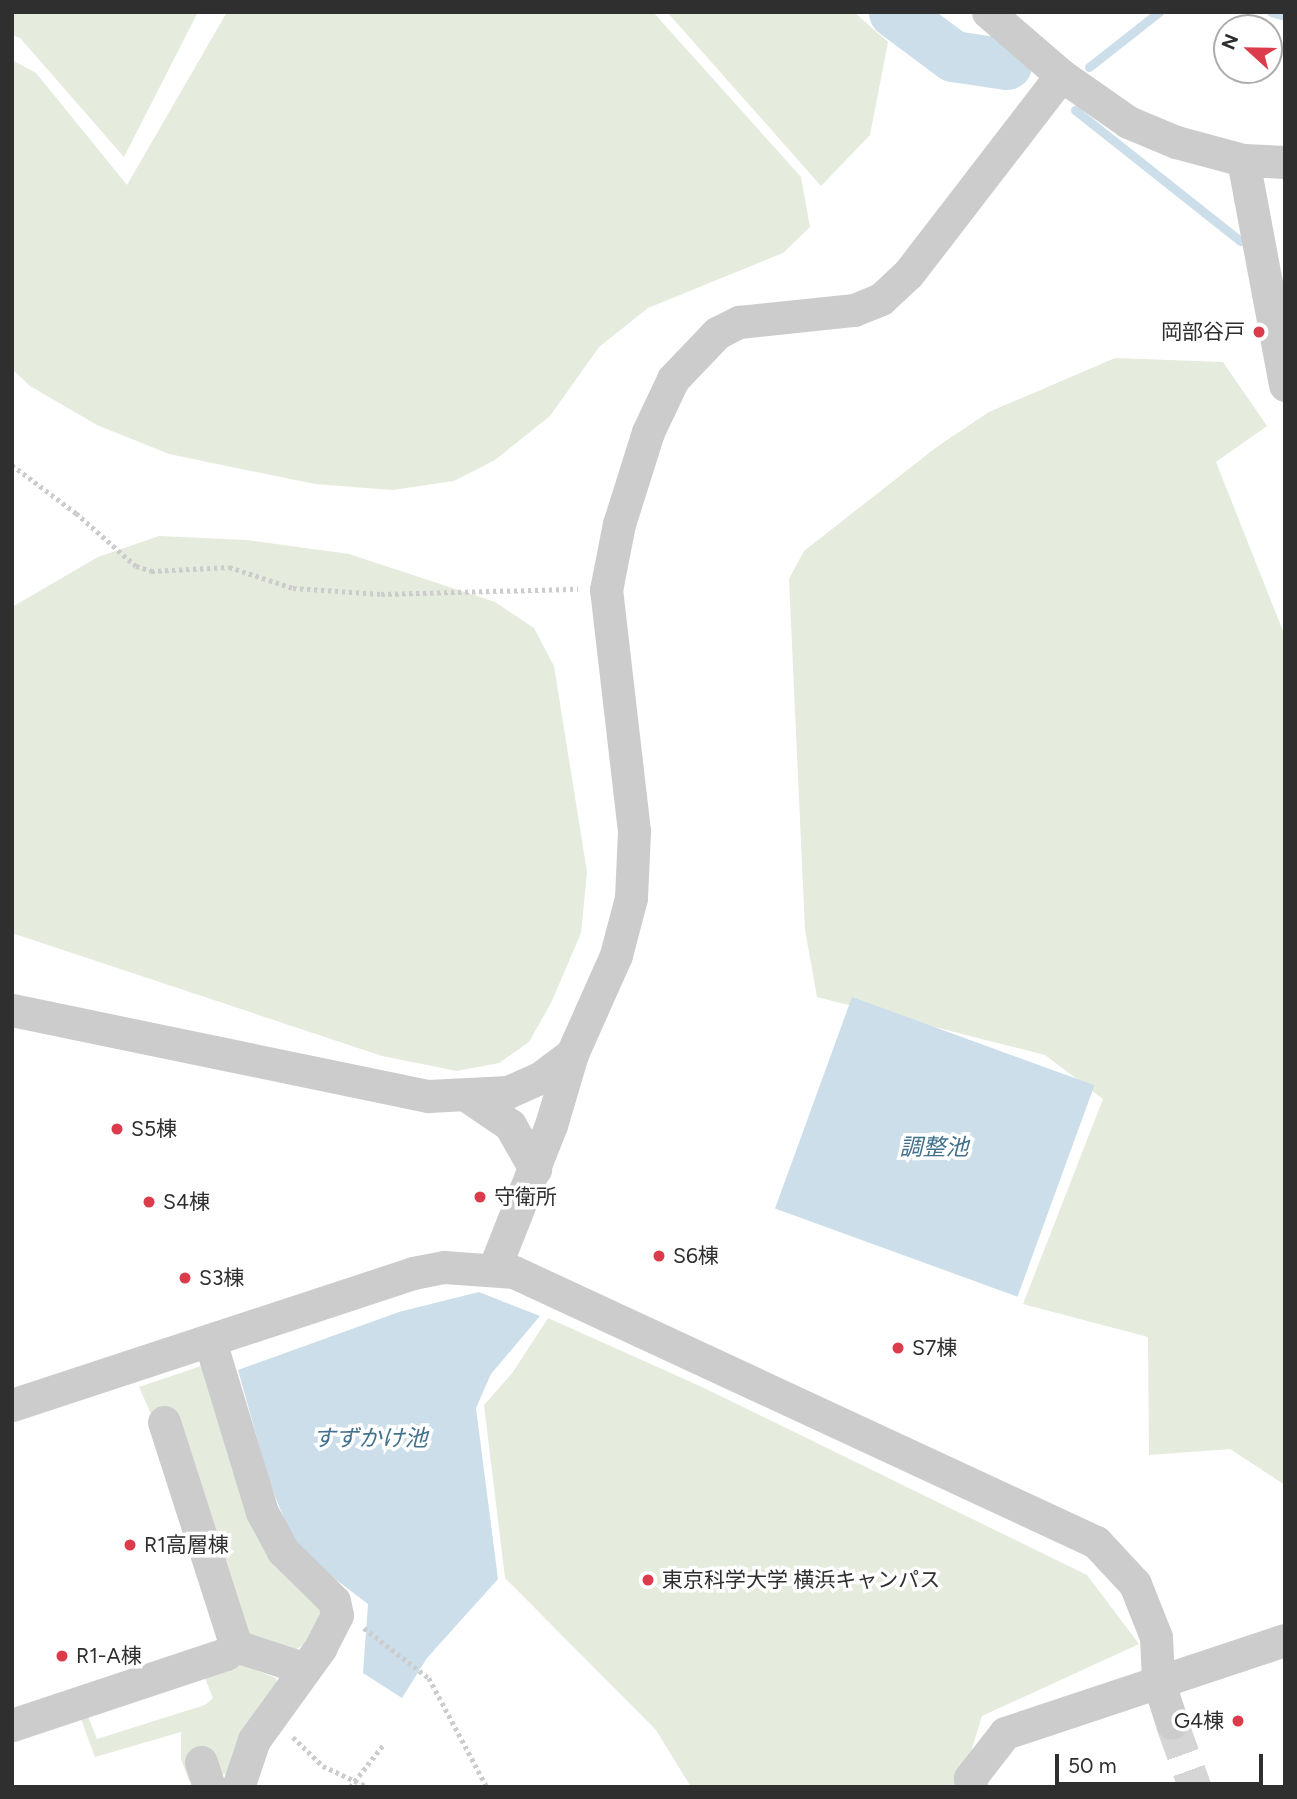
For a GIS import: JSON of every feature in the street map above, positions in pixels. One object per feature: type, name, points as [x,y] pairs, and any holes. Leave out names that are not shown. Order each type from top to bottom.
[{"type":"street","points":[[988,12],[1061,75],[1128,122],[1176,142],[1243,160],[1285,162]]},
{"type":"street","points":[[494,1269],[534,1169],[572,1054],[616,955],[631,898],[634,831],[606,590],[620,524],[648,432],[673,379],[695,351],[717,333],[739,323],[854,310],[881,299],[908,274],[1061,75]]},
{"type":"street","points":[[1243,160],[1273,264],[1285,385]]},
{"type":"street","points":[[12,1010],[396,1090],[469,1097],[508,1092],[540,1078],[572,1054]]},
{"type":"street","points":[[469,1097],[510,1125],[534,1169]]},
{"type":"street","points":[[12,1405],[413,1273],[444,1267],[494,1269],[551,1286],[1096,1542],[1135,1584],[1156,1637],[1158,1680],[1172,1723]]},
{"type":"street","points":[[210,1341],[262,1512],[284,1551],[334,1601],[334,1627],[303,1668],[247,1753],[238,1787]]},
{"type":"street","points":[[164,1422],[236,1646]]},
{"type":"street","points":[[971,1787],[970,1778],[1005,1733],[1285,1640]]},
{"type":"street","points":[[236,1646],[303,1668]]},
{"type":"street","points":[[12,1725],[226,1654],[236,1646]]},
{"type":"path","points":[[12,465],[76,513],[136,566],[151,571],[229,567],[293,588],[381,594],[606,590]]},
{"type":"path","points":[[354,1619],[429,1678],[487,1787]]},
{"type":"path","points":[[274,1710],[310,1756],[368,1787]]},
{"type":"path","points":[[349,1787],[359,1780],[384,1744]]},
{"type":"shaded area","points":[[12,12],[198,12],[124,157],[20,38],[12,35]]},
{"type":"shaded area","points":[[227,12],[653,12],[801,177],[810,227],[783,253],[648,308],[599,347],[550,416],[495,460],[454,481],[392,490],[315,484],[169,454],[97,425],[30,386],[12,369],[12,60],[36,73],[127,185]]},
{"type":"shaded area","points":[[667,12],[854,12],[888,42],[870,135],[821,186]]},
{"type":"shaded area","points":[[1115,358],[1223,362],[1267,426],[1216,462],[1285,636],[1285,1485],[1230,1449],[1149,1455],[1148,1337],[1023,1304],[1103,1099],[1045,1055],[817,997],[805,930],[789,579],[804,551],[938,446],[989,412]]},
{"type":"shaded area","points":[[159,536],[247,540],[349,554],[495,602],[534,628],[554,666],[587,872],[581,933],[551,1003],[529,1042],[499,1063],[457,1071],[382,1056],[12,933],[12,607],[98,557]]},
{"type":"shaded area","points":[[548,1318],[702,1387],[1087,1575],[1139,1644],[982,1716],[960,1787],[691,1787],[656,1730],[505,1578],[484,1405],[513,1372]]},
{"type":"shaded area","points":[[201,1366],[322,1605],[322,1621],[306,1644],[296,1649],[249,1637],[139,1387]]},
{"type":"shaded area","points":[[229,1660],[276,1678],[277,1684],[229,1773],[189,1781],[181,1759],[181,1732],[95,1757],[81,1719],[88,1716],[97,1739],[205,1705],[213,1698],[203,1673]]},
{"type":"water","name":"調整池","points":[[852,997],[1094,1085],[1017,1297],[775,1208]]},
{"type":"water","name":"すずかけ池","points":[[479,1292],[540,1316],[491,1374],[476,1408],[498,1579],[427,1658],[402,1698],[363,1673],[368,1604],[297,1550],[270,1484],[238,1370],[399,1312]]},
{"type":"waterway","points":[[894,12],[953,56],[1006,64]]},
{"type":"waterway","points":[[1089,67],[1159,12]]},
{"type":"waterway","points":[[1271,12],[1285,16]]},
{"type":"waterway","points":[[1075,110],[1240,241]]},
{"type":"tunnel","points":[[1172,1723],[1195,1787]]},
{"type":"place","name":"岡部谷戸","points":[[1259,332]]},
{"type":"place","name":"S5棟","points":[[117,1129]]},
{"type":"place","name":"守衛所","points":[[480,1197]]},
{"type":"place","name":"S4棟","points":[[149,1202]]},
{"type":"place","name":"S6棟","points":[[659,1256]]},
{"type":"place","name":"S3棟","points":[[185,1278]]},
{"type":"place","name":"S7棟","points":[[898,1348]]},
{"type":"place","name":"R1高層棟","points":[[130,1545]]},
{"type":"place","name":"東京科学大学 横浜キャンパス","points":[[648,1580]]},
{"type":"place","name":"R1-A棟","points":[[62,1656]]},
{"type":"place","name":"G4棟","points":[[1238,1721]]}]
